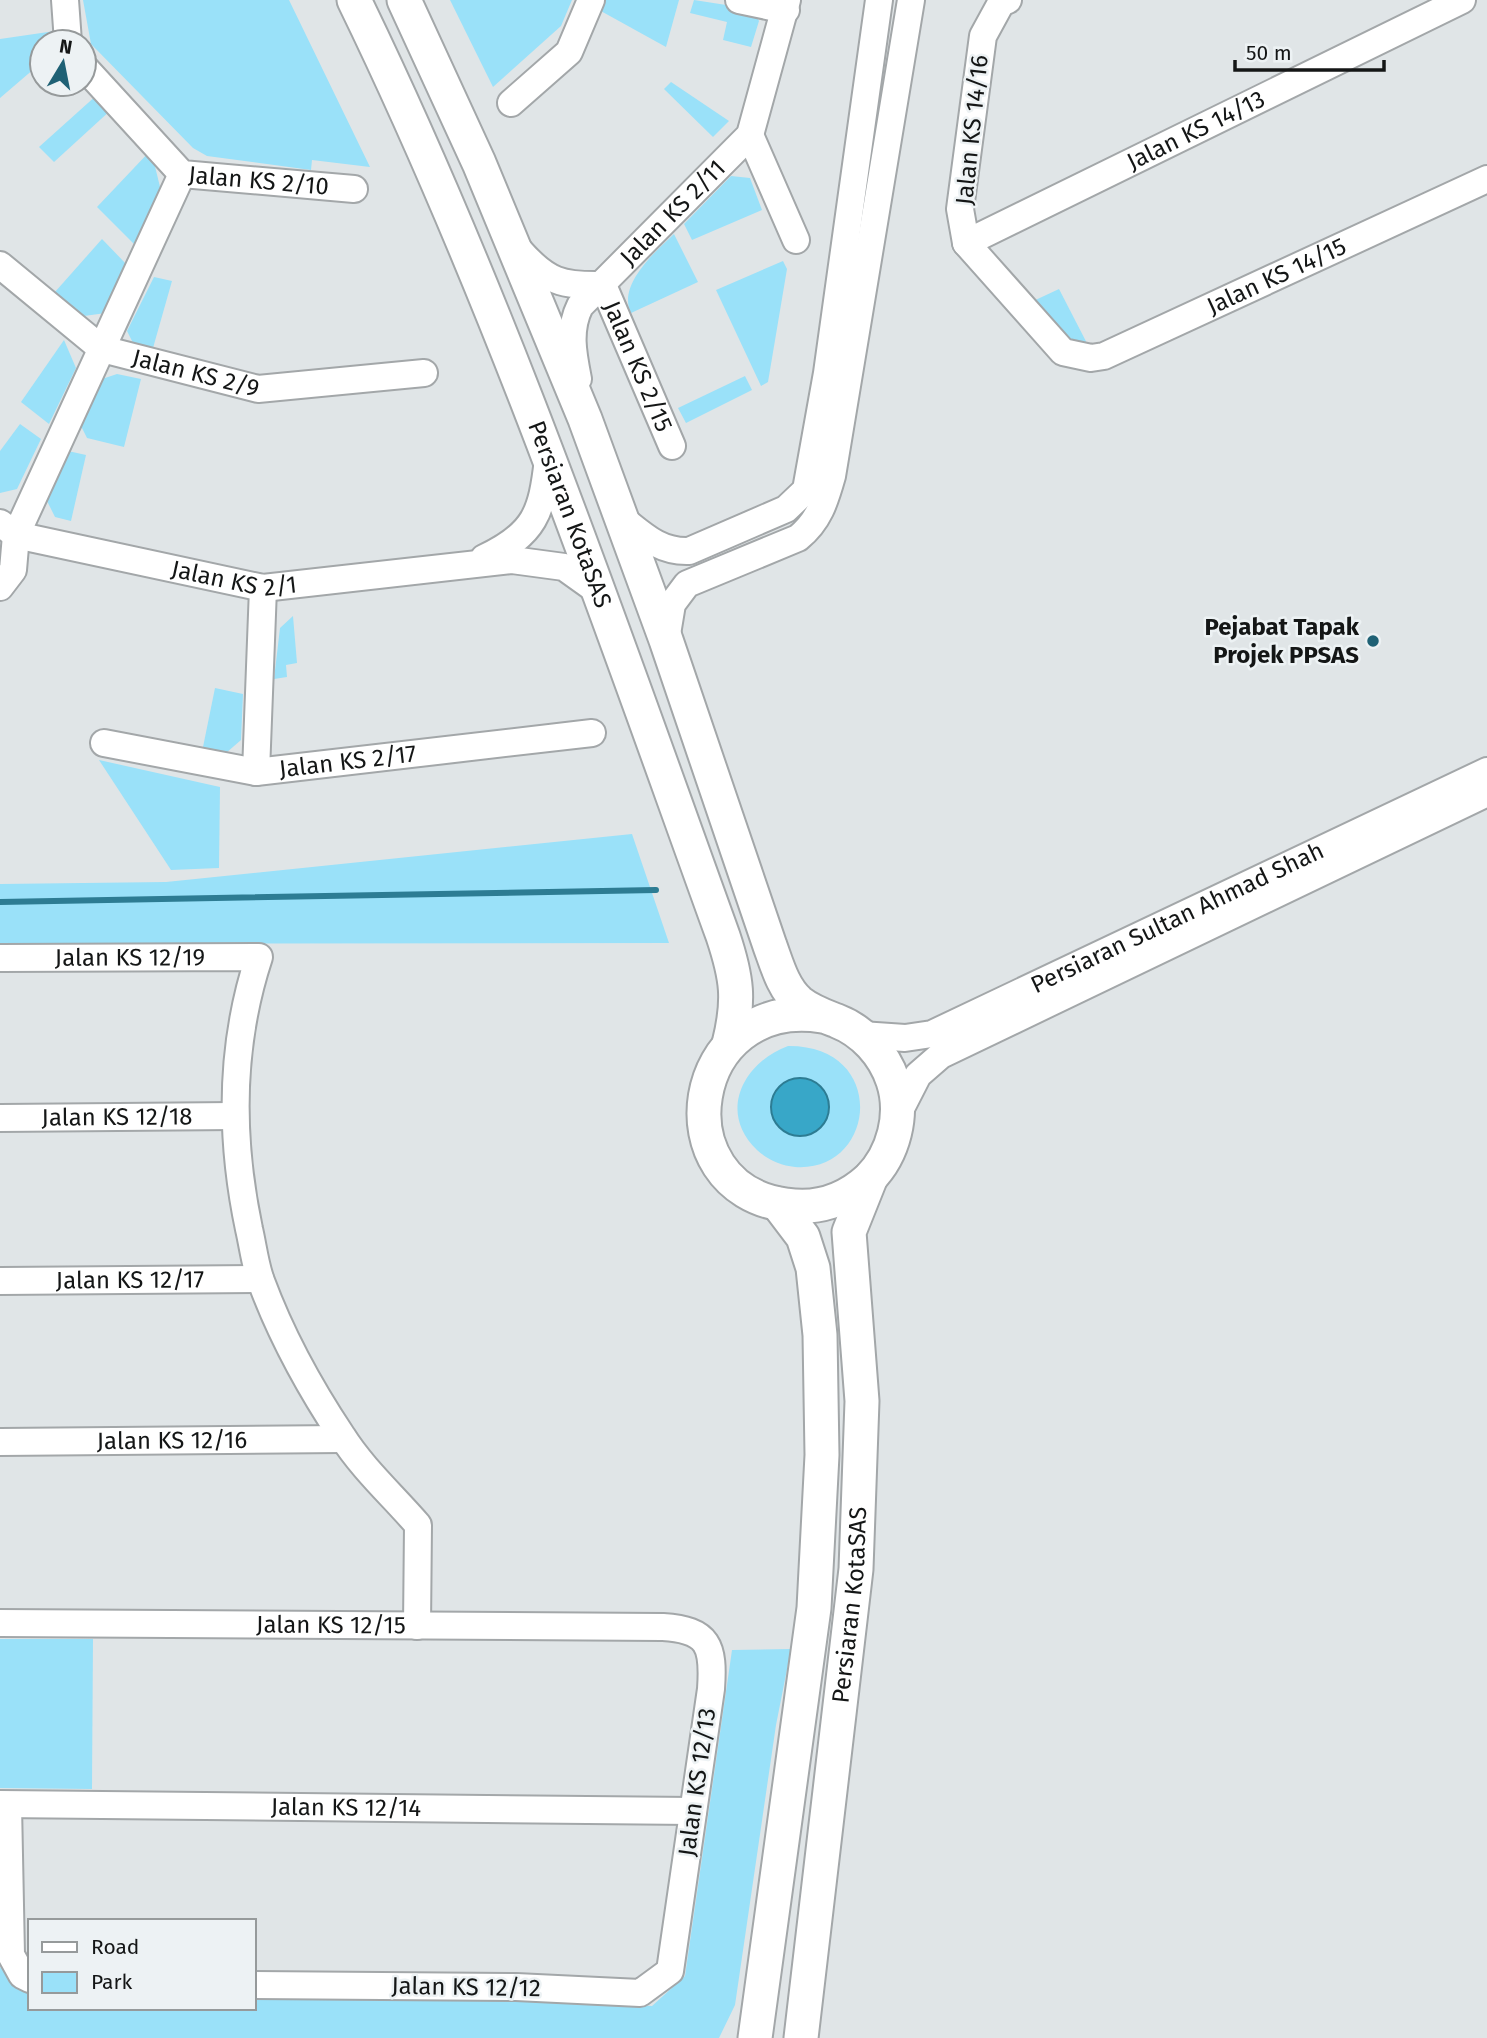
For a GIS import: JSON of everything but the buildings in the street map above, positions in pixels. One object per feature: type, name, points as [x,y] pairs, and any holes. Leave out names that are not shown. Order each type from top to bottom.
[{"type":"main road","name":"Persiaran KotaSAS","points":[[355,0],[435,171],[599,592],[734,971],[737,999],[729,1044]]},
{"type":"main road","name":"Persiaran KotaSAS","points":[[404,0],[512,244],[585,419],[624,520],[787,987],[799,1002],[861,1035],[887,1067],[893,1082],[897,1116],[890,1148],[871,1176],[849,1233],[862,1401],[856,1556],[848,1659],[801,2038]]},
{"type":"main road","name":"Persiaran KotaSAS","points":[[822,1016],[805,1014],[772,1018],[742,1033],[729,1044],[715,1065],[705,1088],[703,1113],[707,1138],[714,1154],[734,1181],[755,1195],[778,1204],[812,1206],[829,1203],[851,1192],[871,1176]]},
{"type":"main road","name":"Persiaran KotaSAS","points":[[772,1917],[815,1596],[822,1455],[820,1335],[813,1268],[803,1237],[778,1204]]},
{"type":"main road","points":[[734,2038],[772,1917]]},
{"type":"main road","points":[[755,2038],[772,1917]]},
{"type":"street","points":[[65,0],[67,28]]},
{"type":"street","points":[[512,103],[569,52],[591,0]]},
{"type":"street","points":[[739,0],[786,5]]},
{"type":"street","points":[[624,520],[661,547],[673,551],[689,551],[786,509],[806,490],[827,373],[879,0]]},
{"type":"street","points":[[666,640],[672,604],[687,584],[799,538],[812,527],[821,511],[832,476],[911,0]]},
{"type":"street","name":"Jalan KS 14/13","points":[[967,243],[1462,0]]},
{"type":"street","name":"Jalan KS 14/16","points":[[1004,2],[982,36],[960,209],[967,243],[1063,352]]},
{"type":"street","name":"Jalan KS 2/11","points":[[585,419],[572,347],[573,319],[580,306],[750,135],[786,5]]},
{"type":"street","name":"Jalan KS 2/10","points":[[98,82],[182,174],[354,189]]},
{"type":"street","points":[[750,135],[796,240]]},
{"type":"street","points":[[0,587],[13,570],[8,529],[102,349],[182,174]]},
{"type":"street","name":"Jalan KS 14/15","points":[[1063,352],[1091,358],[1104,356],[1487,179]]},
{"type":"street","points":[[512,244],[534,268],[551,279],[571,286],[603,285]]},
{"type":"street","name":"Jalan KS 2/9","points":[[0,265],[102,349],[258,389],[424,373]]},
{"type":"street","name":"Jalan KS 2/15","points":[[603,285],[672,446]]},
{"type":"street","points":[[476,562],[509,546],[532,522],[545,489],[548,458]]},
{"type":"street","name":"Jalan KS 2/1","points":[[8,529],[263,588],[512,560],[564,567],[599,592]]},
{"type":"street","points":[[256,772],[263,588]]},
{"type":"street","name":"Jalan KS 2/17","points":[[104,743],[256,772],[592,733]]},
{"type":"street","name":"Persiaran Sultan Ahmad Shah","points":[[861,1035],[905,1038],[932,1034],[1487,771]]},
{"type":"street","name":"Persiaran Sultan Ahmad Shah","points":[[897,1116],[918,1075],[941,1055],[1487,793]]},
{"type":"street","name":"Jalan KS 12/19","points":[[0,958],[259,957],[250,984],[240,1038],[234,1116]]},
{"type":"street","points":[[234,1116],[243,1201],[260,1279],[297,1359],[343,1439],[418,1525],[417,1626]]},
{"type":"street","name":"Jalan KS 12/18","points":[[0,1118],[234,1116]]},
{"type":"street","name":"Jalan KS 12/17","points":[[0,1281],[260,1279]]},
{"type":"street","name":"Jalan KS 12/16","points":[[0,1442],[343,1439]]},
{"type":"street","name":"Jalan KS 12/15","points":[[0,1623],[663,1627]]},
{"type":"street","name":"Jalan KS 12/13","points":[[663,1627],[688,1629],[705,1640],[713,1657],[670,1970]]},
{"type":"street","points":[[4,1804],[11,1955],[22,1975],[28,1978]]},
{"type":"street","name":"Jalan KS 12/14","points":[[4,1804],[693,1811]]},
{"type":"street","name":"Jalan KS 12/12","points":[[256,1985],[516,1987],[640,1993],[670,1970]]},
{"type":"green space","points":[[83,0],[289,0],[370,167],[312,160],[311,170],[207,156],[193,148],[98,51],[98,28],[88,28]]},
{"type":"green space","points":[[450,0],[572,0],[561,26],[493,87]]},
{"type":"green space","points":[[603,0],[679,0],[666,47],[599,10]]},
{"type":"green space","points":[[694,0],[752,9],[759,21],[751,47],[723,40],[727,22],[690,13]]},
{"type":"green space","points":[[28,35],[28,74],[0,98],[0,39]]},
{"type":"green space","points":[[671,82],[729,121],[713,137],[664,89]]},
{"type":"green space","points":[[98,94],[112,109],[54,162],[39,147],[94,98],[98,98]]},
{"type":"green space","points":[[151,150],[162,195],[137,247],[97,207]]},
{"type":"green space","points":[[731,176],[750,178],[762,210],[692,240],[684,224]]},
{"type":"green space","points":[[674,234],[698,282],[631,313],[629,291],[634,280],[640,269]]},
{"type":"green space","points":[[102,239],[128,266],[106,313],[84,316],[55,292]]},
{"type":"green space","points":[[783,261],[787,269],[768,382],[761,386],[716,290]]},
{"type":"green space","points":[[154,277],[172,281],[153,348],[133,343],[127,331]]},
{"type":"green space","points":[[1059,289],[1092,353],[1066,347],[1029,303]]},
{"type":"green space","points":[[64,340],[76,368],[49,424],[21,402]]},
{"type":"green space","points":[[117,374],[141,379],[124,447],[87,438],[78,420],[96,381]]},
{"type":"green space","points":[[745,376],[752,390],[686,423],[678,408]]},
{"type":"green space","points":[[20,424],[41,439],[17,489],[0,493],[0,451]]},
{"type":"green space","points":[[68,451],[86,455],[71,521],[55,517],[45,497]]},
{"type":"green space","points":[[293,616],[297,663],[286,665],[287,677],[274,679],[280,628]]},
{"type":"green space","points":[[215,688],[243,694],[241,740],[226,753],[203,747]]},
{"type":"green space","points":[[99,760],[220,787],[219,868],[171,870]]},
{"type":"green space","points":[[632,834],[669,943],[0,944],[0,884],[166,882]]},
{"type":"green space","points":[[788,1046],[821,1051],[843,1065],[856,1085],[860,1108],[855,1131],[843,1150],[822,1163],[795,1167],[779,1163],[761,1154],[745,1135],[739,1120],[741,1090],[748,1076],[772,1054]],"holes":[[[789,1080],[823,1089],[828,1100],[828,1111],[825,1121],[817,1131],[771,1113],[774,1093]]]},
{"type":"green space","points":[[0,1639],[93,1639],[92,1789],[0,1788]]},
{"type":"green space","points":[[791,1649],[776,1725],[735,2005],[719,2038],[0,2038],[0,1967],[28,1993],[28,2010],[256,2010],[256,1998],[490,1995],[652,2006],[685,1976],[732,1650]]},
{"type":"shaded area","points":[[794,1078],[806,1078],[821,1086],[829,1101],[829,1113],[821,1128],[806,1136],[794,1136],[779,1128],[771,1113],[771,1101],[779,1086]]},
{"type":"waterway","points":[[0,902],[656,890]]},
{"type":"place","name":"Pejabat Tapak Projek PPSAS","points":[[1373,641]]}]
